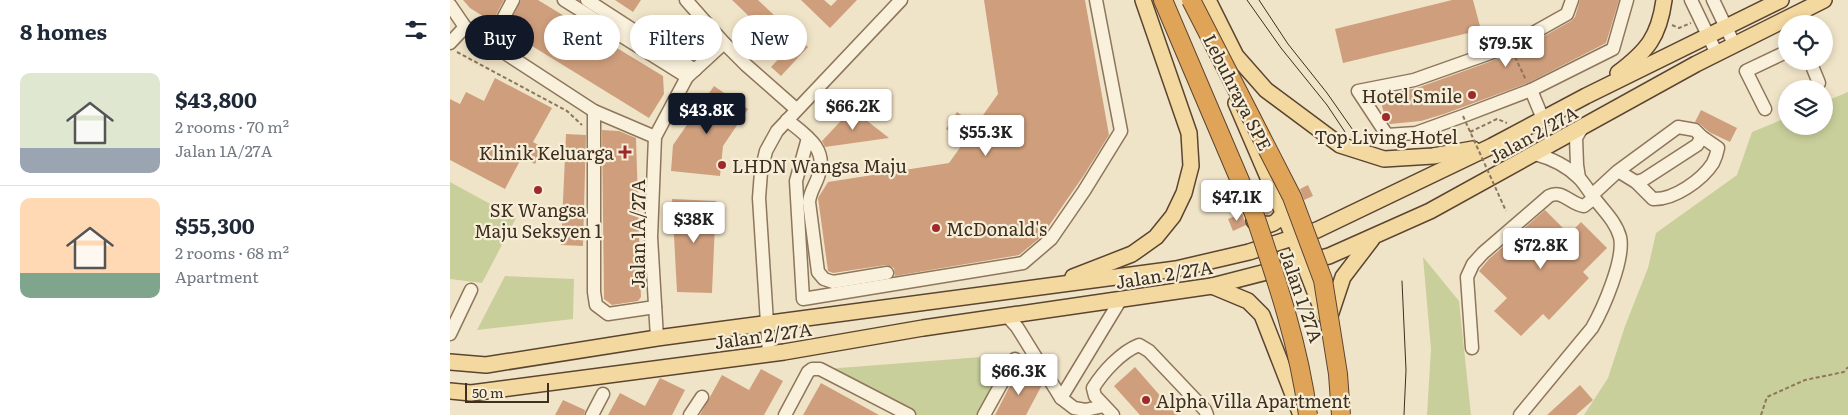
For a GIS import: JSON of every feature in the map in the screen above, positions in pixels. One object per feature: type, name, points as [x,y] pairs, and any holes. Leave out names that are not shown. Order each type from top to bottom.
[{"type":"highway","name":"Lebuhraya SPE","points":[[1163,0],[1255,216],[1281,291],[1303,380],[1308,415]]},
{"type":"highway","name":"Lebuhraya SPE","points":[[1193,0],[1292,197],[1323,280],[1338,374],[1341,415]]},
{"type":"main road","points":[[1056,284],[1132,254],[1156,237],[1173,216],[1184,193],[1190,166],[1189,133],[1143,0]]},
{"type":"main road","name":"Jalan 1/27A","points":[[1157,0],[1265,248],[1309,374],[1314,415]]},
{"type":"main road","name":"Jalan 1/27A","points":[[1193,0],[1294,238],[1327,322],[1344,377],[1347,415]]},
{"type":"main road","points":[[1208,0],[1236,56],[1266,90],[1340,145],[1384,159],[1433,156],[1492,146]]},
{"type":"main road","points":[[1586,96],[1637,59],[1651,42],[1661,19],[1664,0]]},
{"type":"main road","name":"Jalan 2/27A","points":[[450,362],[486,366],[657,338],[1176,269],[1265,248],[1317,230],[1492,146],[1586,96],[1781,0]]},
{"type":"main road","name":"Jalan 2/27A","points":[[1800,15],[1824,0]]},
{"type":"main road","name":"Jalan 2/27A","points":[[450,391],[471,393],[769,350],[827,344],[1212,286],[1329,256],[1430,211],[1734,44],[1778,26]]},
{"type":"main road","points":[[1254,221],[1268,225],[1273,224],[1283,213]]},
{"type":"main road","points":[[1327,322],[1343,277],[1375,235]]},
{"type":"main road","points":[[1212,286],[1248,301],[1262,315],[1301,415]]},
{"type":"street","points":[[505,15],[513,0]]},
{"type":"street","points":[[564,0],[691,74]]},
{"type":"street","points":[[587,0],[691,74]]},
{"type":"street","points":[[686,0],[746,65],[796,109]]},
{"type":"street","points":[[769,350],[759,198],[766,151],[777,130],[900,0]]},
{"type":"street","points":[[808,138],[796,181],[803,299],[1023,263],[1051,239],[1084,191],[1121,131],[1096,0]]},
{"type":"street","points":[[1572,0],[1567,14],[1510,46],[1414,80],[1358,90],[1387,135],[1416,133],[1530,90],[1613,49],[1627,0]]},
{"type":"street","points":[[1691,0],[1716,54]]},
{"type":"street","points":[[1713,0],[1734,44]]},
{"type":"street","points":[[450,5],[465,27],[452,47]]},
{"type":"street","name":"Jalan 1A/27A","points":[[657,338],[651,237],[655,137],[691,74],[724,43]]},
{"type":"street","points":[[1765,108],[1746,71],[1778,56]]},
{"type":"street","points":[[516,60],[594,111],[655,137]]},
{"type":"street","points":[[1530,90],[1543,119]]},
{"type":"street","points":[[594,111],[594,292],[596,305],[608,314],[655,307]]},
{"type":"street","points":[[787,120],[818,148],[821,160],[819,174],[810,192],[809,202],[818,272],[824,279],[833,282],[887,273]]},
{"type":"street","points":[[1472,348],[1467,277],[1473,264],[1483,253],[1549,196],[1555,193],[1561,194],[1574,204],[1584,206],[1618,171],[1678,127],[1695,130],[1718,148],[1713,162],[1694,183],[1663,200],[1653,199],[1636,182],[1618,171]]},
{"type":"street","points":[[1579,178],[1576,138],[1582,128]]},
{"type":"street","points":[[1636,182],[1697,145],[1702,137]]},
{"type":"street","points":[[1520,415],[1592,328],[1601,313],[1614,278],[1620,253],[1620,239],[1617,230],[1579,178],[1562,166],[1535,154]]},
{"type":"street","points":[[450,334],[471,290]]},
{"type":"street","points":[[1061,398],[1121,299]]},
{"type":"street","points":[[1007,316],[1018,327],[1061,398],[1081,412],[1108,410]]},
{"type":"street","points":[[1108,410],[1095,396],[1093,388],[1129,349],[1139,345],[1149,351],[1205,410],[1207,415]]},
{"type":"street","points":[[984,415],[1015,359]]},
{"type":"street","points":[[785,415],[808,372],[812,369],[820,369],[909,415]]},
{"type":"street","points":[[592,415],[604,394]]},
{"type":"street","points":[[690,415],[702,397]]},
{"type":"path","points":[[1661,19],[1680,28],[1700,19]]},
{"type":"path","points":[[1510,46],[1530,90]]},
{"type":"path","points":[[452,47],[567,111],[587,130]]},
{"type":"path","points":[[1463,116],[1506,211]]},
{"type":"path","points":[[1470,132],[1497,119]]},
{"type":"path","points":[[1761,415],[1767,397],[1805,380],[1844,372],[1848,367]]},
{"type":"green space","points":[[1848,92],[1848,415],[1584,415],[1608,378],[1625,326],[1648,268],[1656,233],[1737,175],[1752,132],[1778,121],[1778,135],[1833,135],[1833,98]]},
{"type":"green space","points":[[450,182],[516,218],[482,283],[450,279]]},
{"type":"green space","points":[[1423,257],[1459,301],[1471,415],[1427,415],[1431,349]]},
{"type":"green space","points":[[505,276],[574,279],[573,319],[477,330]]},
{"type":"green space","points":[[1007,355],[979,415],[915,415],[826,369]]},
{"type":"building","points":[[463,0],[504,0],[496,15],[481,15],[470,8]]},
{"type":"building","points":[[521,0],[538,0],[563,15],[544,15],[544,53],[534,47],[534,15],[514,15]]},
{"type":"building","points":[[615,0],[641,0],[633,12]]},
{"type":"building","points":[[732,0],[758,0],[774,15],[748,15]]},
{"type":"building","points":[[801,0],[824,0],[831,6],[837,0],[857,0],[830,28]]},
{"type":"building","points":[[984,0],[1085,0],[1109,135],[1041,237],[1019,255],[895,276],[894,268],[886,265],[833,273],[828,271],[818,198],[828,182],[949,163],[964,142],[946,129],[957,112],[976,125],[998,94]]},
{"type":"building","points":[[1452,0],[1473,0],[1481,30],[1343,63],[1335,29]]},
{"type":"building","points":[[1580,0],[1619,0],[1606,43],[1528,83],[1444,114],[1421,121],[1390,124],[1385,117],[1379,95],[1417,88],[1514,53],[1571,21],[1575,17]]},
{"type":"building","points":[[620,50],[630,56],[630,60],[637,60],[663,76],[664,94],[649,118],[555,60],[620,60]]},
{"type":"building","points":[[778,60],[796,60],[781,76],[771,67]]},
{"type":"building","points":[[495,78],[552,108],[533,142],[544,148],[535,164],[522,157],[505,189],[450,160],[450,99],[460,104],[466,92],[484,101]]},
{"type":"building","points":[[714,86],[748,109],[723,146],[720,176],[671,171],[673,145]]},
{"type":"building","points":[[852,109],[889,138],[825,147],[822,141]]},
{"type":"building","points":[[1701,110],[1737,128],[1730,142],[1709,132],[1695,122]]},
{"type":"building","points":[[602,130],[619,131],[636,138],[641,297],[638,301],[612,305],[604,299]]},
{"type":"building","points":[[566,134],[586,135],[583,246],[561,245]]},
{"type":"building","points":[[1308,185],[1313,196],[1304,200],[1300,189]]},
{"type":"building","points":[[672,199],[716,201],[712,293],[677,292]]},
{"type":"building","points":[[1268,202],[1272,212],[1266,215],[1262,205]]},
{"type":"building","points":[[1545,210],[1569,234],[1581,222],[1607,248],[1583,272],[1589,278],[1549,320],[1543,314],[1521,336],[1494,311],[1507,298],[1479,271],[1489,259]]},
{"type":"building","points":[[1242,213],[1246,225],[1233,231],[1228,219]]},
{"type":"building","name":"Alpha Villa Apartment","points":[[1135,367],[1177,415],[1140,415],[1114,386]]},
{"type":"building","points":[[761,369],[783,381],[764,415],[700,415],[722,375],[749,390]]},
{"type":"building","points":[[1017,372],[1042,385],[1026,415],[995,415]]},
{"type":"building","points":[[660,378],[685,390],[672,415],[608,415],[620,393],[645,406]]},
{"type":"building","points":[[821,383],[879,415],[803,415]]},
{"type":"building","points":[[1580,385],[1593,400],[1576,415],[1547,415]]},
{"type":"building","points":[[563,400],[585,410],[584,415],[555,415]]},
{"type":"tram line","points":[[1247,0],[1281,48],[1327,105],[1345,132]]},
{"type":"tram line","points":[[1259,0],[1288,44],[1327,93],[1355,133]]},
{"type":"tram line","points":[[1402,281],[1406,370],[1404,415]]},
{"type":"place","name":"Hotel Smile","points":[[1472,95]]},
{"type":"place","name":"Top Living Hotel","points":[[1386,117]]},
{"type":"place","name":"Klinik Keluarga","points":[[625,152]]},
{"type":"place","name":"LHDN Wangsa Maju","points":[[722,165]]},
{"type":"place","name":"SK Wangsa Maju Seksyen 1","points":[[538,190]]},
{"type":"place","name":"McDonald's","points":[[936,228]]},
{"type":"place","name":"Alpha Villa Apartment","points":[[1146,400]]}]
